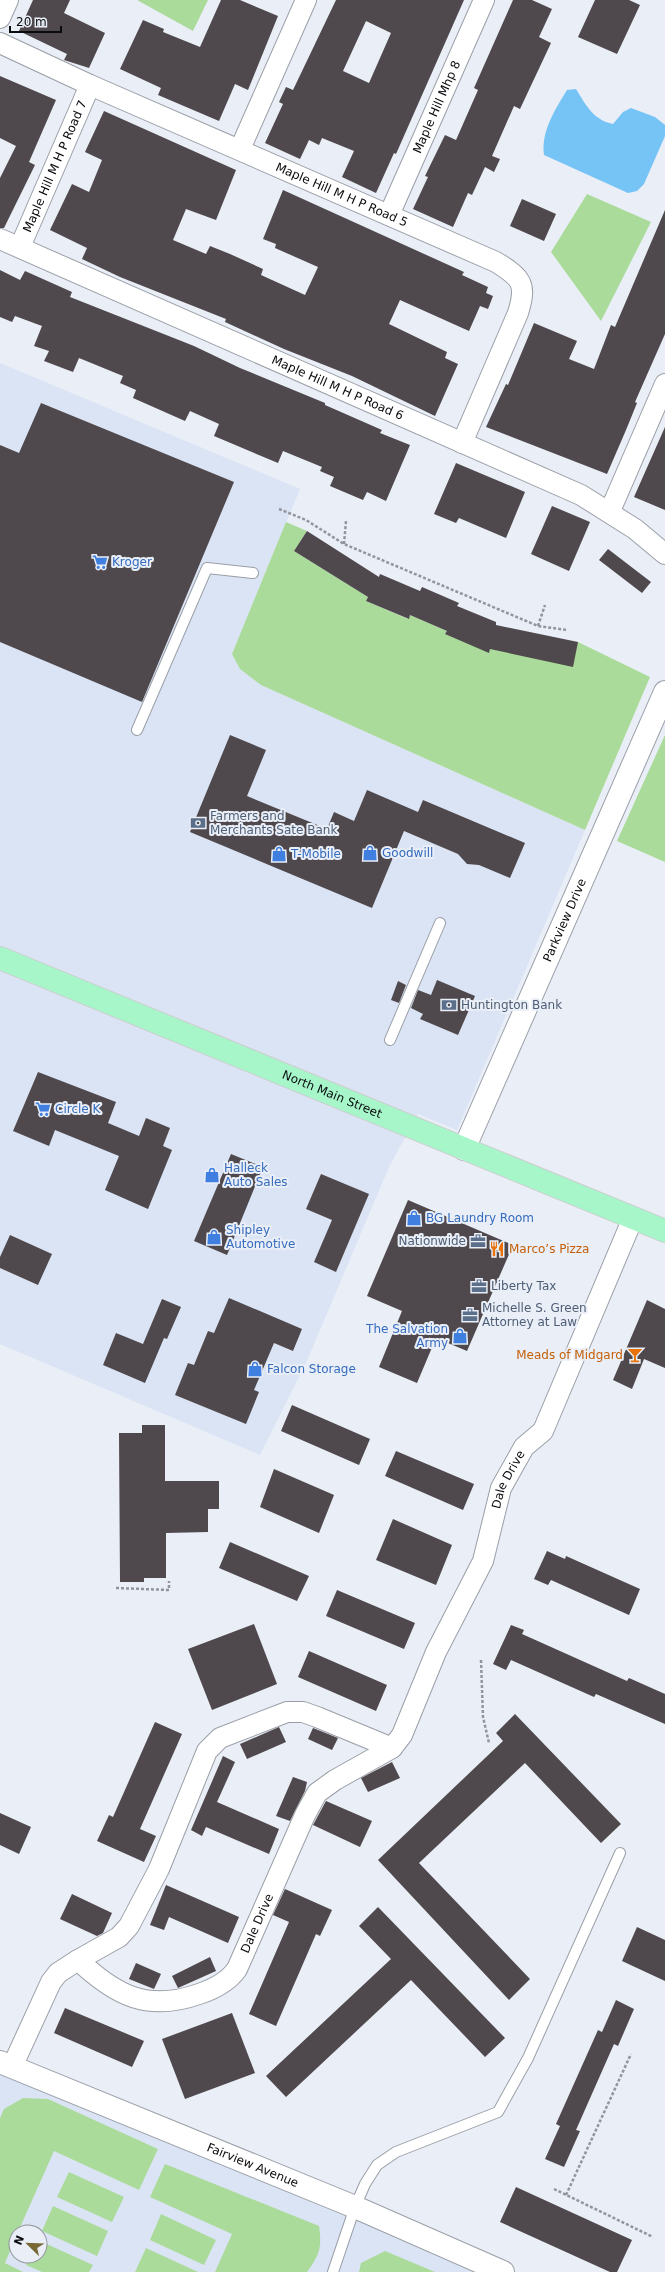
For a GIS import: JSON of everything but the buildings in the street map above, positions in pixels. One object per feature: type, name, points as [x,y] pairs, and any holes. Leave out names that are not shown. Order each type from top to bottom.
[{"type":"main road","name":"North Main Street","points":[[0,958],[665,1231]]},
{"type":"street","points":[[0,18],[8,0]]},
{"type":"street","points":[[240,149],[306,0]]},
{"type":"street","name":"Maple Hill Mhp 8","points":[[389,215],[484,0]]},
{"type":"street","name":"Maple Hill M H P Road 5","points":[[0,43],[90,85],[240,149],[496,262],[512,272],[520,282],[523,295],[518,313],[462,442]]},
{"type":"street","name":"Maple Hill M H P Road 7","points":[[20,247],[90,85]]},
{"type":"street","name":"Maple Hill M H P Road 6","points":[[0,239],[581,495],[610,511],[635,528],[665,554]]},
{"type":"street","points":[[610,511],[665,384]]},
{"type":"street","name":"Parkview Drive","points":[[464,1149],[665,692]]},
{"type":"street","name":"Dale Drive","points":[[78,1960],[104,1983],[116,1990],[142,2000],[156,2002],[184,1999],[210,1990],[231,1979],[237,1969],[305,1815],[317,1793],[335,1780],[392,1748],[402,1736],[436,1652],[483,1561],[501,1488],[524,1447],[543,1431],[633,1218]]},
{"type":"street","points":[[6,2065],[51,1982],[58,1973],[119,1937],[129,1926],[159,1869],[207,1751],[220,1738],[287,1712],[303,1712],[392,1748]]},
{"type":"street","name":"Fairview Avenue","points":[[6,2065],[354,2207],[503,2272]]},
{"type":"lane","points":[[137,730],[207,568],[253,573]]},
{"type":"lane","points":[[390,1040],[440,923]]},
{"type":"lane","points":[[334,2272],[354,2207],[364,2184],[377,2165],[396,2152],[498,2112],[528,2058],[620,1853]]},
{"type":"path","points":[[279,509],[306,520],[344,544],[538,626],[567,630]]},
{"type":"path","points":[[344,544],[346,521]]},
{"type":"path","points":[[538,626],[545,605]]},
{"type":"path","points":[[116,1588],[169,1590],[169,1581]]},
{"type":"path","points":[[481,1660],[483,1717],[489,1744]]},
{"type":"path","points":[[566,2195],[631,2054]]},
{"type":"path","points":[[554,2189],[653,2237]]},
{"type":"shaded area","points":[[0,363],[300,489],[232,654],[241,669],[261,685],[585,830],[457,1130],[418,1114],[389,1167],[306,1363],[260,1455],[0,1344]]},
{"type":"shaded area","points":[[0,2062],[503,2272],[0,2272]]},
{"type":"green space","points":[[137,0],[208,0],[193,31]]},
{"type":"green space","points":[[587,194],[651,222],[601,321],[551,252]]},
{"type":"green space","points":[[286,522],[307,531],[294,551],[368,597],[366,601],[408,619],[410,615],[447,631],[446,634],[489,652],[490,649],[578,642],[650,677],[585,830],[261,685],[240,669],[232,654]]},
{"type":"green space","points":[[665,735],[665,862],[617,841]]},
{"type":"green space","points":[[23,2098],[48,2099],[158,2149],[139,2190],[54,2151],[22,2224],[8,2224],[8,2256],[5,2263],[23,2272],[0,2272],[0,2118],[4,2109]]},
{"type":"green space","points":[[165,2164],[319,2226],[320,2245],[315,2261],[307,2272],[215,2272],[232,2234],[150,2197]]},
{"type":"green space","points":[[69,2172],[124,2197],[112,2222],[57,2197]]},
{"type":"green space","points":[[53,2206],[108,2231],[97,2256],[48,2234],[48,2224],[45,2224]]},
{"type":"green space","points":[[161,2214],[216,2240],[204,2265],[150,2240]]},
{"type":"green space","points":[[48,2245],[93,2265],[89,2272],[42,2272],[26,2265],[48,2264]]},
{"type":"green space","points":[[146,2248],[198,2272],[135,2272]]},
{"type":"green space","points":[[385,2251],[435,2272],[359,2272],[361,2263]]},
{"type":"water","points":[[576,89],[591,111],[606,122],[613,124],[623,112],[631,108],[655,117],[665,125],[665,136],[644,184],[637,191],[628,193],[544,155],[545,138],[550,121],[567,90]]},
{"type":"place","name":"Kroger","points":[[100,562]]},
{"type":"place","name":"Farmers and Merchants Sate Bank","points":[[198,823]]},
{"type":"place","name":"Goodwill","points":[[370,853]]},
{"type":"place","name":"T-Mobile","points":[[279,854]]},
{"type":"place","name":"Huntington Bank","points":[[449,1005]]},
{"type":"place","name":"Circle K","points":[[43,1109]]},
{"type":"place","name":"Halleck Auto Sales","points":[[212,1175]]},
{"type":"place","name":"BG Laundry Room","points":[[414,1218]]},
{"type":"place","name":"Shipley Automotive","points":[[214,1237]]},
{"type":"place","name":"Nationwide","points":[[478,1241]]},
{"type":"place","name":"Marco’s Pizza","points":[[497,1249]]},
{"type":"place","name":"Liberty Tax","points":[[479,1286]]},
{"type":"place","name":"Michelle S. Green Attorney at Law","points":[[470,1315]]},
{"type":"place","name":"The Salvation Army","points":[[460,1336]]},
{"type":"place","name":"Meads of Midgard","points":[[635,1355]]},
{"type":"place","name":"Falcon Storage","points":[[255,1369]]}]
